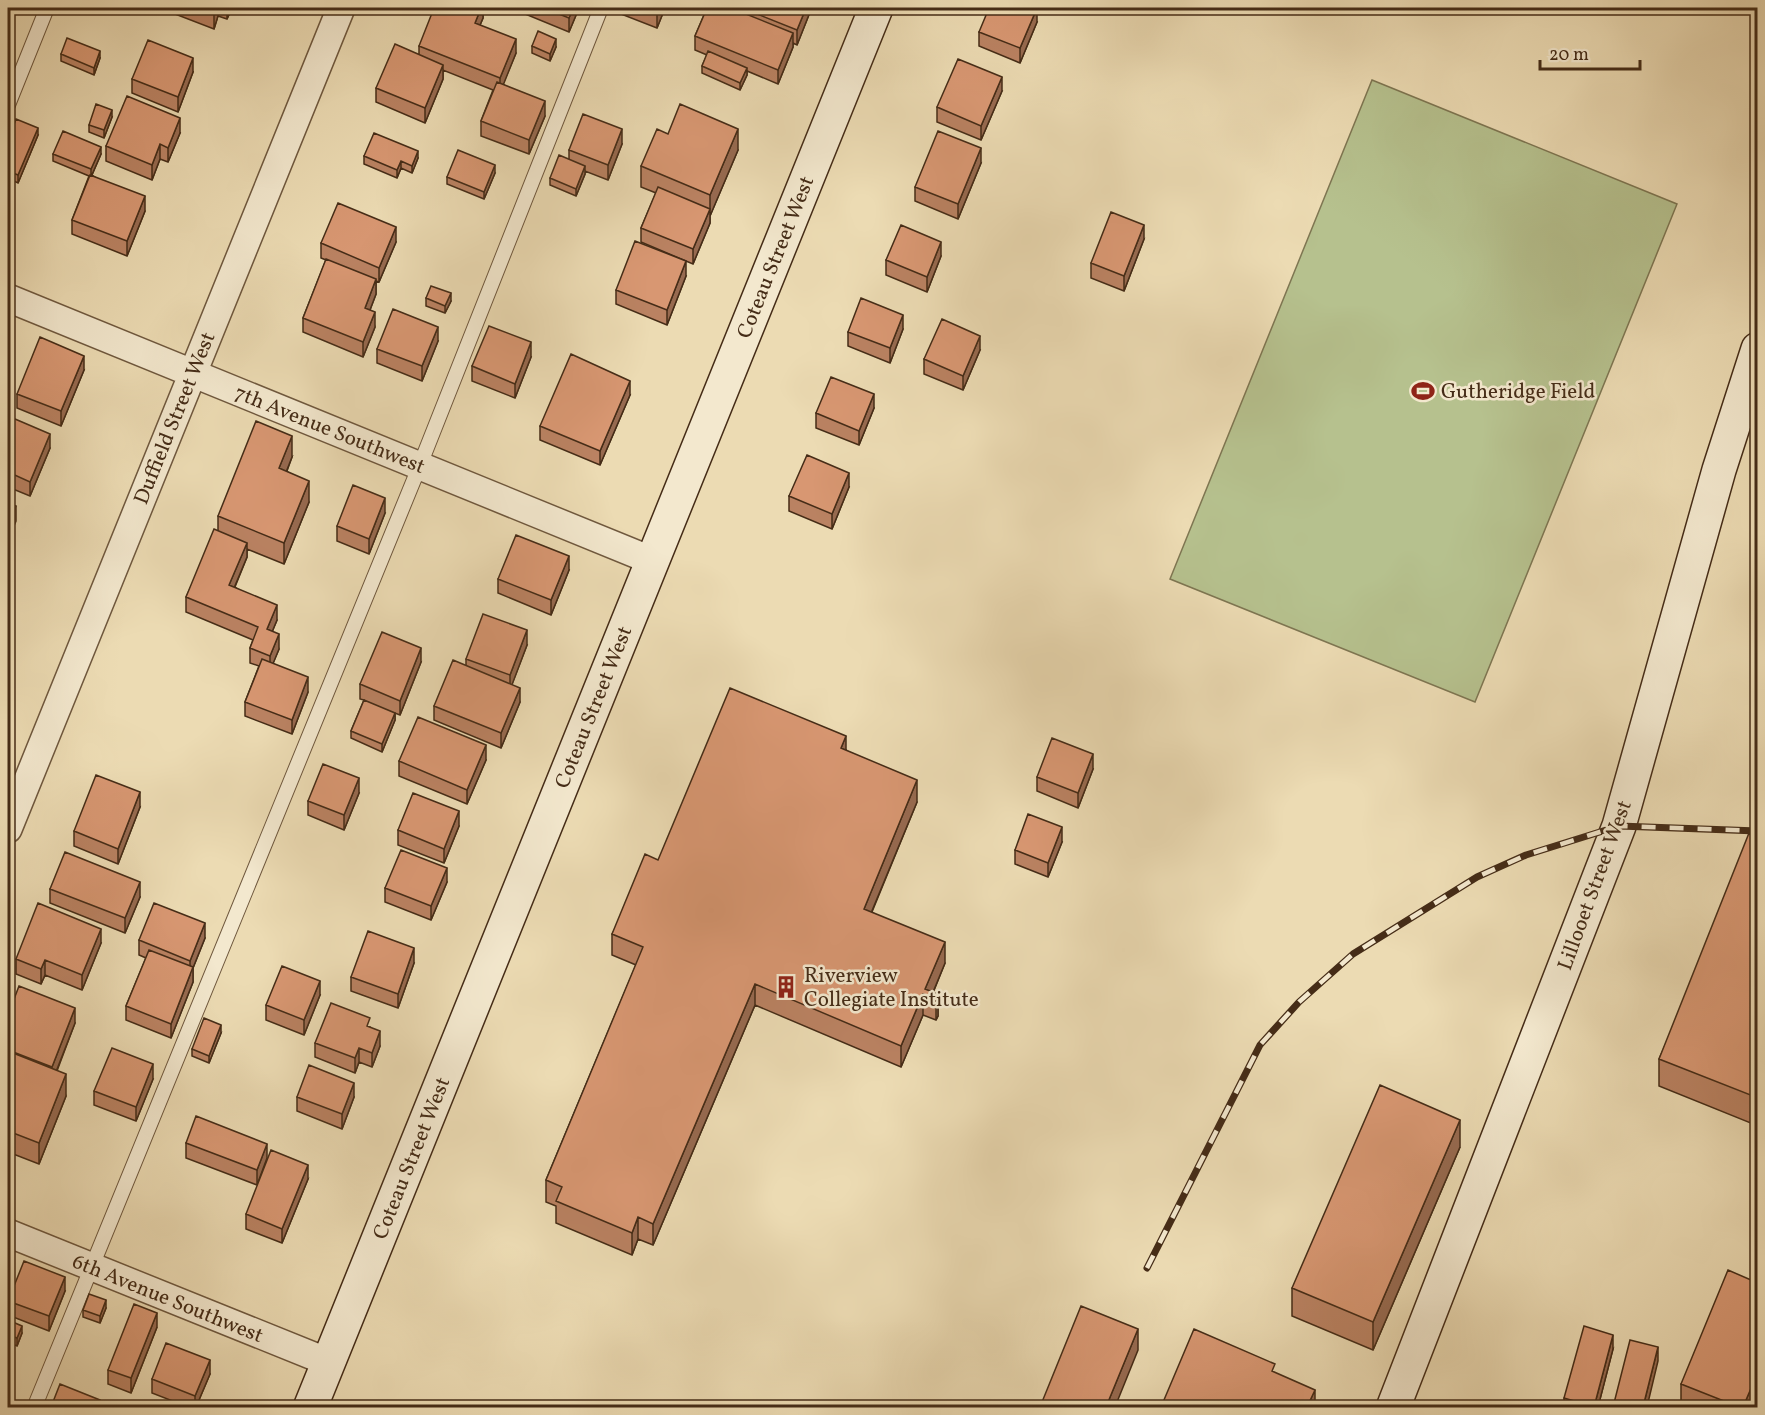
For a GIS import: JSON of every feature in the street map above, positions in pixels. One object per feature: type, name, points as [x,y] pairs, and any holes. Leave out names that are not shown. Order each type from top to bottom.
[{"type":"street","name":"Duffield Street West","points":[[8,829],[341,8]]},
{"type":"street","name":"Coteau Street West","points":[[310,1407],[876,8]]},
{"type":"street","name":"7th Avenue Southwest","points":[[8,298],[652,561]]},
{"type":"street","name":"Lillooet Street West","points":[[1393,1407],[1619,826],[1719,470],[1758,349]]},
{"type":"street","name":"6th Avenue Southwest","points":[[8,1233],[328,1362]]},
{"type":"lane","points":[[8,105],[47,8]]},
{"type":"lane","points":[[34,1407],[420,465],[601,8]]},
{"type":"green space","name":"Gutheridge Field","points":[[1372,80],[1677,204],[1475,702],[1170,579]]},
{"type":"building","points":[[196,8],[216,8],[214,14]]},
{"type":"building","points":[[434,8],[481,8],[475,23],[516,39],[500,78],[419,46]]},
{"type":"building","points":[[544,8],[573,8],[569,18]]},
{"type":"building","points":[[641,8],[659,8],[657,14]]},
{"type":"building","points":[[707,8],[731,8],[793,33],[778,70],[695,36]]},
{"type":"building","points":[[742,8],[806,8],[797,30]]},
{"type":"building","points":[[989,8],[1037,8],[1020,48],[979,32]]},
{"type":"building","points":[[538,31],[556,39],[550,54],[532,46]]},
{"type":"building","points":[[67,38],[100,51],[94,68],[61,54]]},
{"type":"building","points":[[148,40],[193,58],[178,97],[132,79]]},
{"type":"building","points":[[395,44],[443,65],[425,108],[376,88]]},
{"type":"building","points":[[708,51],[747,68],[740,83],[702,66]]},
{"type":"building","points":[[958,59],[1002,77],[981,126],[937,107]]},
{"type":"building","points":[[497,82],[545,101],[529,140],[481,121]]},
{"type":"building","points":[[127,96],[180,118],[168,148],[160,144],[152,165],[106,146]]},
{"type":"building","points":[[96,104],[112,110],[104,130],[89,125]]},
{"type":"building","points":[[680,104],[738,129],[710,195],[641,166],[657,129],[668,134]]},
{"type":"building","points":[[583,114],[622,129],[608,165],[569,150]]},
{"type":"building","points":[[16,119],[38,128],[18,175],[8,171],[8,141]]},
{"type":"building","points":[[63,131],[101,147],[91,169],[53,154]]},
{"type":"building","points":[[938,131],[981,148],[958,204],[915,187]]},
{"type":"building","points":[[374,133],[418,151],[412,166],[401,161],[397,170],[364,156]]},
{"type":"building","points":[[458,150],[495,165],[484,192],[447,177]]},
{"type":"building","points":[[559,155],[585,166],[576,189],[550,178]]},
{"type":"building","points":[[90,175],[145,196],[127,241],[72,220]]},
{"type":"building","points":[[658,187],[710,209],[693,249],[641,228]]},
{"type":"building","points":[[338,203],[396,227],[379,268],[321,243]]},
{"type":"building","points":[[1111,212],[1144,225],[1124,276],[1091,263]]},
{"type":"building","points":[[901,225],[941,242],[927,277],[886,260]]},
{"type":"building","points":[[635,241],[686,261],[667,310],[616,290]]},
{"type":"building","points":[[326,259],[376,279],[365,308],[375,312],[363,342],[303,318]]},
{"type":"building","points":[[431,286],[451,293],[445,306],[426,298]]},
{"type":"building","points":[[861,298],[903,315],[890,348],[848,332]]},
{"type":"building","points":[[393,309],[438,327],[422,366],[377,349]]},
{"type":"building","points":[[942,319],[980,336],[963,376],[924,359]]},
{"type":"building","points":[[489,326],[531,342],[515,384],[472,366]]},
{"type":"building","points":[[40,337],[84,356],[61,411],[17,394]]},
{"type":"building","points":[[571,354],[630,381],[600,451],[540,426]]},
{"type":"building","points":[[831,377],[874,394],[859,431],[816,413]]},
{"type":"building","points":[[8,416],[50,434],[30,482],[8,472]]},
{"type":"building","points":[[256,421],[292,436],[279,468],[309,481],[284,543],[218,516]]},
{"type":"building","points":[[807,455],[849,473],[832,514],[789,496]]},
{"type":"building","points":[[353,485],[385,498],[369,539],[337,526]]},
{"type":"building","points":[[8,503],[16,506],[8,525]]},
{"type":"building","points":[[214,529],[247,543],[229,585],[277,605],[267,629],[279,634],[270,656],[250,648],[258,627],[186,597]]},
{"type":"building","points":[[516,535],[569,556],[551,600],[498,579]]},
{"type":"building","points":[[483,614],[527,630],[510,675],[466,659]]},
{"type":"building","points":[[382,632],[421,648],[400,701],[360,684]]},
{"type":"building","points":[[262,659],[308,677],[292,720],[245,702]]},
{"type":"building","points":[[453,660],[520,688],[501,733],[434,706]]},
{"type":"building","name":"Riverview Collegiate Institute","points":[[730,688],[846,736],[841,748],[917,780],[864,909],[945,942],[925,989],[938,994],[936,999],[923,994],[901,1046],[755,984],[653,1224],[638,1217],[632,1233],[556,1201],[562,1187],[546,1180],[643,947],[612,934],[645,854],[658,860]]},
{"type":"building","points":[[364,700],[395,713],[382,744],[351,731]]},
{"type":"building","points":[[418,717],[486,745],[467,790],[399,761]]},
{"type":"building","points":[[1052,738],[1093,754],[1078,793],[1037,777]]},
{"type":"building","points":[[323,764],[359,778],[344,815],[308,801]]},
{"type":"building","points":[[96,775],[140,792],[118,849],[74,831]]},
{"type":"building","points":[[413,793],[459,811],[444,849],[398,830]]},
{"type":"building","points":[[1028,814],[1062,827],[1048,863],[1015,850]]},
{"type":"building","points":[[1749,833],[1758,837],[1758,1098],[1659,1059]]},
{"type":"building","points":[[401,850],[447,868],[431,906],[385,888]]},
{"type":"building","points":[[65,852],[140,882],[125,918],[50,889]]},
{"type":"building","points":[[38,903],[101,929],[82,975],[45,960],[41,969],[16,959]]},
{"type":"building","points":[[154,903],[205,923],[190,961],[139,940]]},
{"type":"building","points":[[368,931],[414,948],[398,994],[351,977]]},
{"type":"building","points":[[149,950],[193,967],[171,1024],[126,1006]]},
{"type":"building","points":[[282,966],[320,981],[304,1020],[266,1005]]},
{"type":"building","points":[[19,986],[75,1008],[52,1067],[8,1050],[8,1015]]},
{"type":"building","points":[[331,1003],[370,1018],[367,1026],[380,1031],[372,1053],[359,1048],[355,1058],[315,1043]]},
{"type":"building","points":[[204,1018],[221,1025],[209,1056],[192,1049]]},
{"type":"building","points":[[112,1048],[153,1064],[136,1107],[94,1091]]},
{"type":"building","points":[[8,1051],[66,1074],[39,1143],[8,1131]]},
{"type":"building","points":[[309,1065],[354,1083],[342,1114],[297,1097]]},
{"type":"building","points":[[1380,1085],[1460,1120],[1373,1322],[1292,1288]]},
{"type":"building","points":[[196,1116],[267,1144],[257,1170],[186,1143]]},
{"type":"building","points":[[271,1150],[308,1165],[282,1229],[246,1214]]},
{"type":"building","points":[[24,1261],[65,1277],[49,1316],[8,1301]]},
{"type":"building","points":[[1728,1270],[1758,1283],[1758,1372],[1743,1407],[1681,1384]]},
{"type":"building","points":[[89,1294],[106,1300],[100,1316],[83,1310]]},
{"type":"building","points":[[134,1304],[157,1313],[131,1378],[108,1370]]},
{"type":"building","points":[[1081,1306],[1138,1329],[1106,1407],[1040,1407]]},
{"type":"building","points":[[8,1320],[22,1326],[17,1338],[8,1335]]},
{"type":"building","points":[[1584,1326],[1613,1335],[1594,1407],[1564,1398]]},
{"type":"building","points":[[1194,1329],[1275,1364],[1272,1371],[1315,1390],[1307,1407],[1161,1407]]},
{"type":"building","points":[[1630,1340],[1658,1347],[1643,1407],[1613,1407]]},
{"type":"building","points":[[166,1343],[210,1360],[195,1396],[152,1379]]},
{"type":"building","points":[[60,1384],[100,1400],[97,1407],[51,1407]]},
{"type":"building","points":[[154,1403],[166,1407],[152,1407]]},
{"type":"railway","points":[[1147,1268],[1260,1045],[1299,1002],[1353,954],[1477,877],[1526,855],[1619,826],[1758,831]]},
{"type":"place","name":"Gutheridge Field","points":[[1423,391]]},
{"type":"place","name":"Riverview Collegiate Institute","points":[[786,987]]}]
